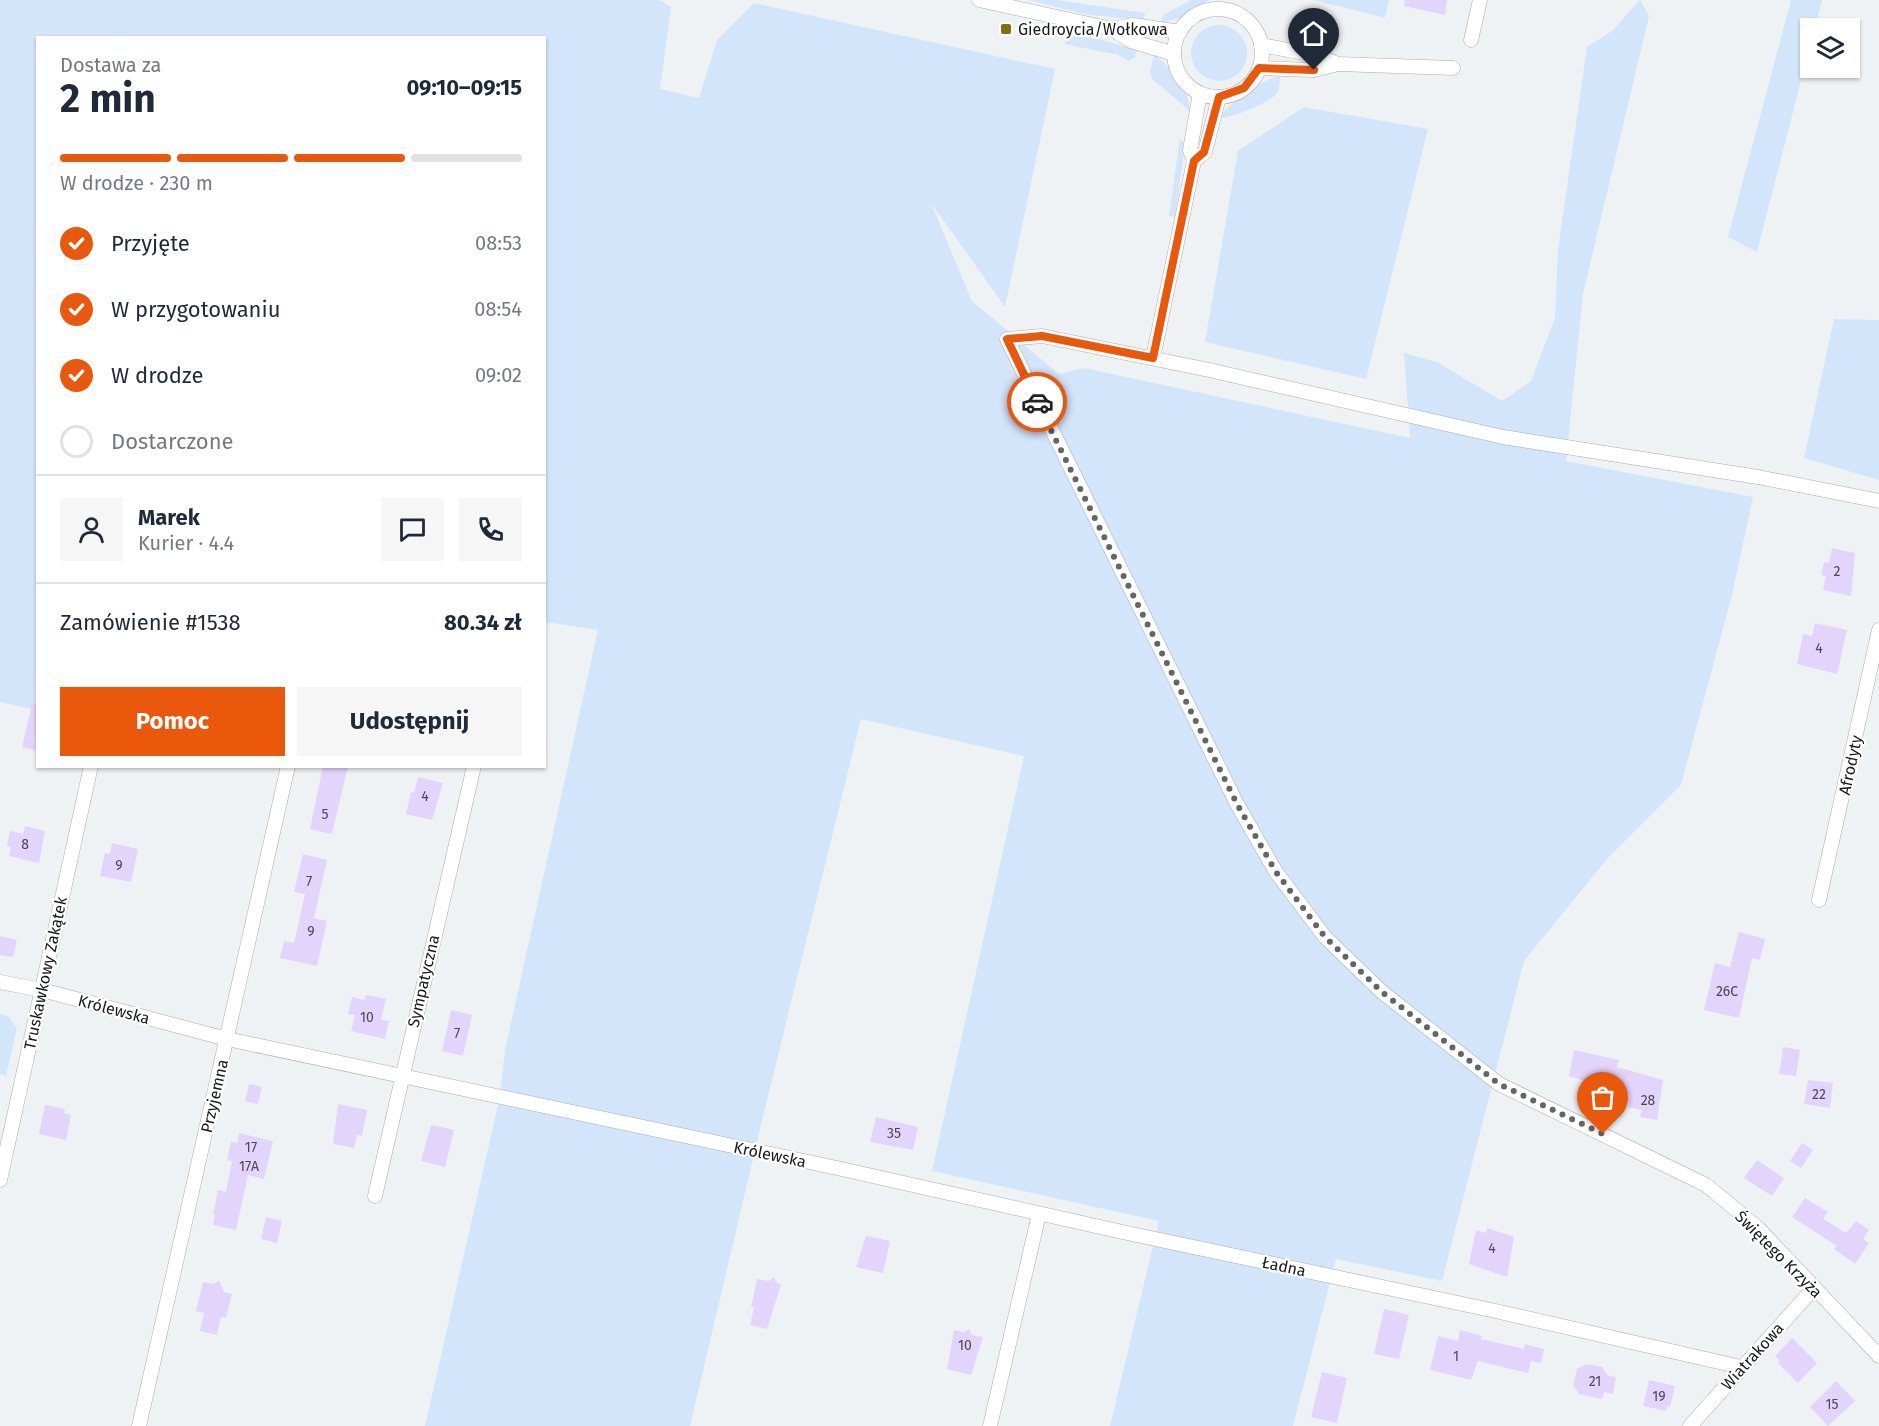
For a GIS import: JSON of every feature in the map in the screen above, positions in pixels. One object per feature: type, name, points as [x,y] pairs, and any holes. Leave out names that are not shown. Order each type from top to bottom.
[{"type":"street","points":[[979,0],[1112,29],[1131,41],[1174,54]]},
{"type":"street","points":[[1471,40],[1480,0]]},
{"type":"street","points":[[1225,9],[1239,14],[1257,33],[1261,45],[1259,68],[1244,88],[1219,97],[1200,93],[1181,77],[1174,54],[1180,32],[1196,15],[1206,10],[1225,9]]},
{"type":"street","points":[[1112,29],[1133,25],[1180,32]]},
{"type":"street","points":[[1261,45],[1316,55],[1338,64]]},
{"type":"street","points":[[1259,68],[1314,70],[1338,64],[1454,68]]},
{"type":"street","points":[[1200,93],[1190,150],[1194,161],[1153,358],[1503,437],[1758,477],[1879,501]]},
{"type":"street","points":[[1194,161],[1204,152],[1219,97]]},
{"type":"street","name":"Świętego Krzyża","points":[[1153,358],[1042,336],[1007,339],[1237,804],[1276,872],[1325,937],[1382,992],[1499,1084],[1706,1185],[1758,1228],[1879,1356]]},
{"type":"street","name":"Afrodyty","points":[[1819,900],[1879,630]]},
{"type":"street","name":"Truskawkowy Zakątek","points":[[0,1180],[90,768]]},
{"type":"street","name":"Przyjemna","points":[[139,1426],[288,768]]},
{"type":"street","name":"Sympatyczna","points":[[375,1196],[474,768]]},
{"type":"street","name":"Królewska","points":[[0,982],[42,990],[227,1039],[402,1074],[1039,1214]]},
{"type":"street","points":[[990,1426],[1039,1214]]},
{"type":"street","name":"Ładna","points":[[1039,1214],[1491,1310],[1741,1367]]},
{"type":"street","name":"Wiatrakowa","points":[[1690,1426],[1814,1288]]},
{"type":"shaded area","points":[[0,0],[659,0],[671,7],[660,89],[699,98],[717,40],[754,3],[1055,69],[1005,307],[931,203],[972,301],[1059,374],[1084,368],[1410,438],[1404,353],[1437,362],[1502,401],[1531,381],[1555,318],[1558,249],[1587,47],[1612,31],[1640,0],[1649,16],[1583,294],[1566,461],[1753,497],[1732,595],[1681,785],[1607,859],[1524,961],[1442,1281],[1336,1259],[1293,1426],[1110,1426],[1159,1221],[932,1171],[1024,756],[861,719],[765,1108],[690,1426],[425,1426],[500,1096],[505,1050],[598,630],[546,622],[546,36],[36,36],[36,710],[0,702]]},
{"type":"shaded area","points":[[1028,0],[1057,0],[1145,13],[1144,21],[1084,14]]},
{"type":"shaded area","points":[[1191,0],[1209,0],[1180,18],[1161,23],[1163,15]]},
{"type":"shaded area","points":[[1314,0],[1389,0],[1385,18]]},
{"type":"shaded area","points":[[1791,0],[1822,0],[1818,18],[1800,18],[1802,78],[1757,252],[1728,237]]},
{"type":"shaded area","points":[[1219,25],[1230,27],[1239,33],[1245,42],[1247,53],[1245,64],[1239,73],[1230,79],[1219,81],[1208,79],[1199,73],[1193,64],[1191,53],[1193,42],[1199,33],[1208,27]]},
{"type":"shaded area","points":[[1067,36],[1095,38],[1137,50],[1135,57],[1129,61],[1118,55],[1065,44]]},
{"type":"shaded area","points":[[1154,55],[1167,65],[1178,79],[1189,103],[1190,111],[1152,79],[1150,71]]},
{"type":"shaded area","points":[[1280,76],[1278,90],[1272,98],[1249,110],[1220,118],[1230,105],[1246,92]]},
{"type":"shaded area","points":[[1304,107],[1428,129],[1366,379],[1205,342],[1238,151]]},
{"type":"shaded area","points":[[1180,138],[1185,145],[1175,217],[1169,216]]},
{"type":"shaded area","points":[[1834,319],[1879,320],[1879,480],[1804,458]]},
{"type":"shaded area","points":[[0,1014],[8,1016],[17,1028],[6,1076],[0,1074]]},
{"type":"building","points":[[1405,0],[1447,0],[1445,15],[1404,6]]},
{"type":"building","points":[[1832,548],[1855,553],[1851,596],[1823,590],[1826,576],[1821,575],[1824,562],[1829,563]]},
{"type":"building","points":[[1815,623],[1847,630],[1837,674],[1797,664],[1803,634],[1812,636]]},
{"type":"building","points":[[32,704],[36,704],[36,750],[22,747]]},
{"type":"building","points":[[323,768],[348,768],[332,834],[310,829]]},
{"type":"building","points":[[418,777],[443,783],[432,820],[406,814],[411,792],[414,793]]},
{"type":"building","points":[[25,826],[45,831],[39,863],[9,856],[11,847],[7,846],[10,831],[23,834]]},
{"type":"building","points":[[112,843],[138,849],[131,882],[100,876],[105,853],[110,854]]},
{"type":"building","points":[[303,854],[327,860],[314,918],[327,921],[317,966],[280,958],[284,941],[294,943],[305,894],[294,892]]},
{"type":"building","points":[[1739,932],[1765,939],[1760,960],[1752,958],[1739,1018],[1704,1010],[1715,963],[1730,967]]},
{"type":"building","points":[[0,936],[17,940],[13,957],[0,955]]},
{"type":"building","points":[[366,995],[386,999],[381,1020],[389,1021],[385,1039],[351,1031],[355,1015],[348,1014],[352,997],[364,1000]]},
{"type":"building","points":[[451,1010],[472,1015],[463,1056],[442,1051]]},
{"type":"building","points":[[1783,1047],[1800,1050],[1796,1076],[1779,1074]]},
{"type":"building","points":[[1574,1050],[1619,1060],[1617,1067],[1663,1080],[1657,1120],[1640,1117],[1642,1110],[1628,1107],[1629,1094],[1569,1076]]},
{"type":"building","points":[[1808,1080],[1833,1083],[1830,1108],[1804,1104]]},
{"type":"building","points":[[249,1084],[262,1087],[258,1104],[245,1101]]},
{"type":"building","points":[[338,1104],[367,1110],[362,1136],[357,1135],[354,1148],[333,1144]]},
{"type":"building","points":[[45,1105],[65,1109],[64,1113],[71,1115],[66,1140],[39,1134]]},
{"type":"building","points":[[876,1117],[918,1127],[913,1150],[870,1142]]},
{"type":"building","points":[[431,1125],[454,1130],[445,1167],[421,1161]]},
{"type":"building","points":[[239,1133],[273,1141],[264,1179],[248,1175],[236,1230],[213,1225],[215,1214],[213,1214],[218,1190],[226,1192],[232,1161],[227,1160],[231,1141],[237,1143]]},
{"type":"building","points":[[1802,1143],[1813,1150],[1801,1168],[1790,1161]]},
{"type":"building","points":[[1757,1160],[1784,1178],[1772,1196],[1744,1178]]},
{"type":"building","points":[[1805,1198],[1828,1212],[1823,1219],[1846,1233],[1856,1221],[1869,1230],[1863,1239],[1869,1243],[1855,1264],[1834,1249],[1837,1246],[1792,1217]]},
{"type":"building","points":[[266,1217],[282,1221],[277,1243],[261,1239]]},
{"type":"building","points":[[1487,1228],[1514,1237],[1507,1277],[1469,1264],[1476,1230],[1486,1233]]},
{"type":"building","points":[[866,1236],[890,1241],[883,1273],[856,1267]]},
{"type":"building","points":[[774,1277],[781,1285],[767,1329],[750,1325],[757,1279],[769,1281]]},
{"type":"building","points":[[219,1281],[224,1292],[232,1294],[226,1318],[221,1317],[217,1335],[200,1331],[204,1313],[196,1311],[203,1282],[213,1284]]},
{"type":"building","points":[[1384,1309],[1409,1315],[1399,1359],[1374,1354]]},
{"type":"building","points":[[969,1329],[972,1335],[983,1337],[971,1375],[947,1369],[954,1330],[964,1332]]},
{"type":"building","points":[[1460,1330],[1482,1336],[1481,1339],[1524,1349],[1525,1344],[1544,1349],[1541,1363],[1531,1361],[1528,1373],[1478,1361],[1471,1380],[1430,1370],[1438,1336],[1458,1341]]},
{"type":"building","points":[[1792,1338],[1817,1363],[1798,1383],[1778,1363],[1780,1361],[1775,1356]]},
{"type":"building","points":[[1586,1364],[1602,1367],[1607,1375],[1616,1377],[1613,1394],[1604,1392],[1602,1399],[1579,1394],[1573,1385],[1577,1369]]},
{"type":"building","points":[[1322,1372],[1347,1378],[1337,1423],[1311,1417]]},
{"type":"building","points":[[1649,1380],[1675,1386],[1670,1407],[1667,1406],[1666,1411],[1643,1406]]},
{"type":"building","points":[[1836,1381],[1855,1401],[1828,1426],[1810,1407]]},
{"type":"way so far","points":[[1037,402],[1237,804],[1276,872],[1325,937],[1382,992],[1499,1084],[1603,1134]]},
{"type":"place","name":"Giedroycia/Wołkowa","points":[[1006,29]]},
{"type":"route","points":[[1037,402],[1007,339],[1042,336],[1153,358],[1194,161],[1204,152],[1219,97],[1244,88],[1259,68],[1314,70]]}]
